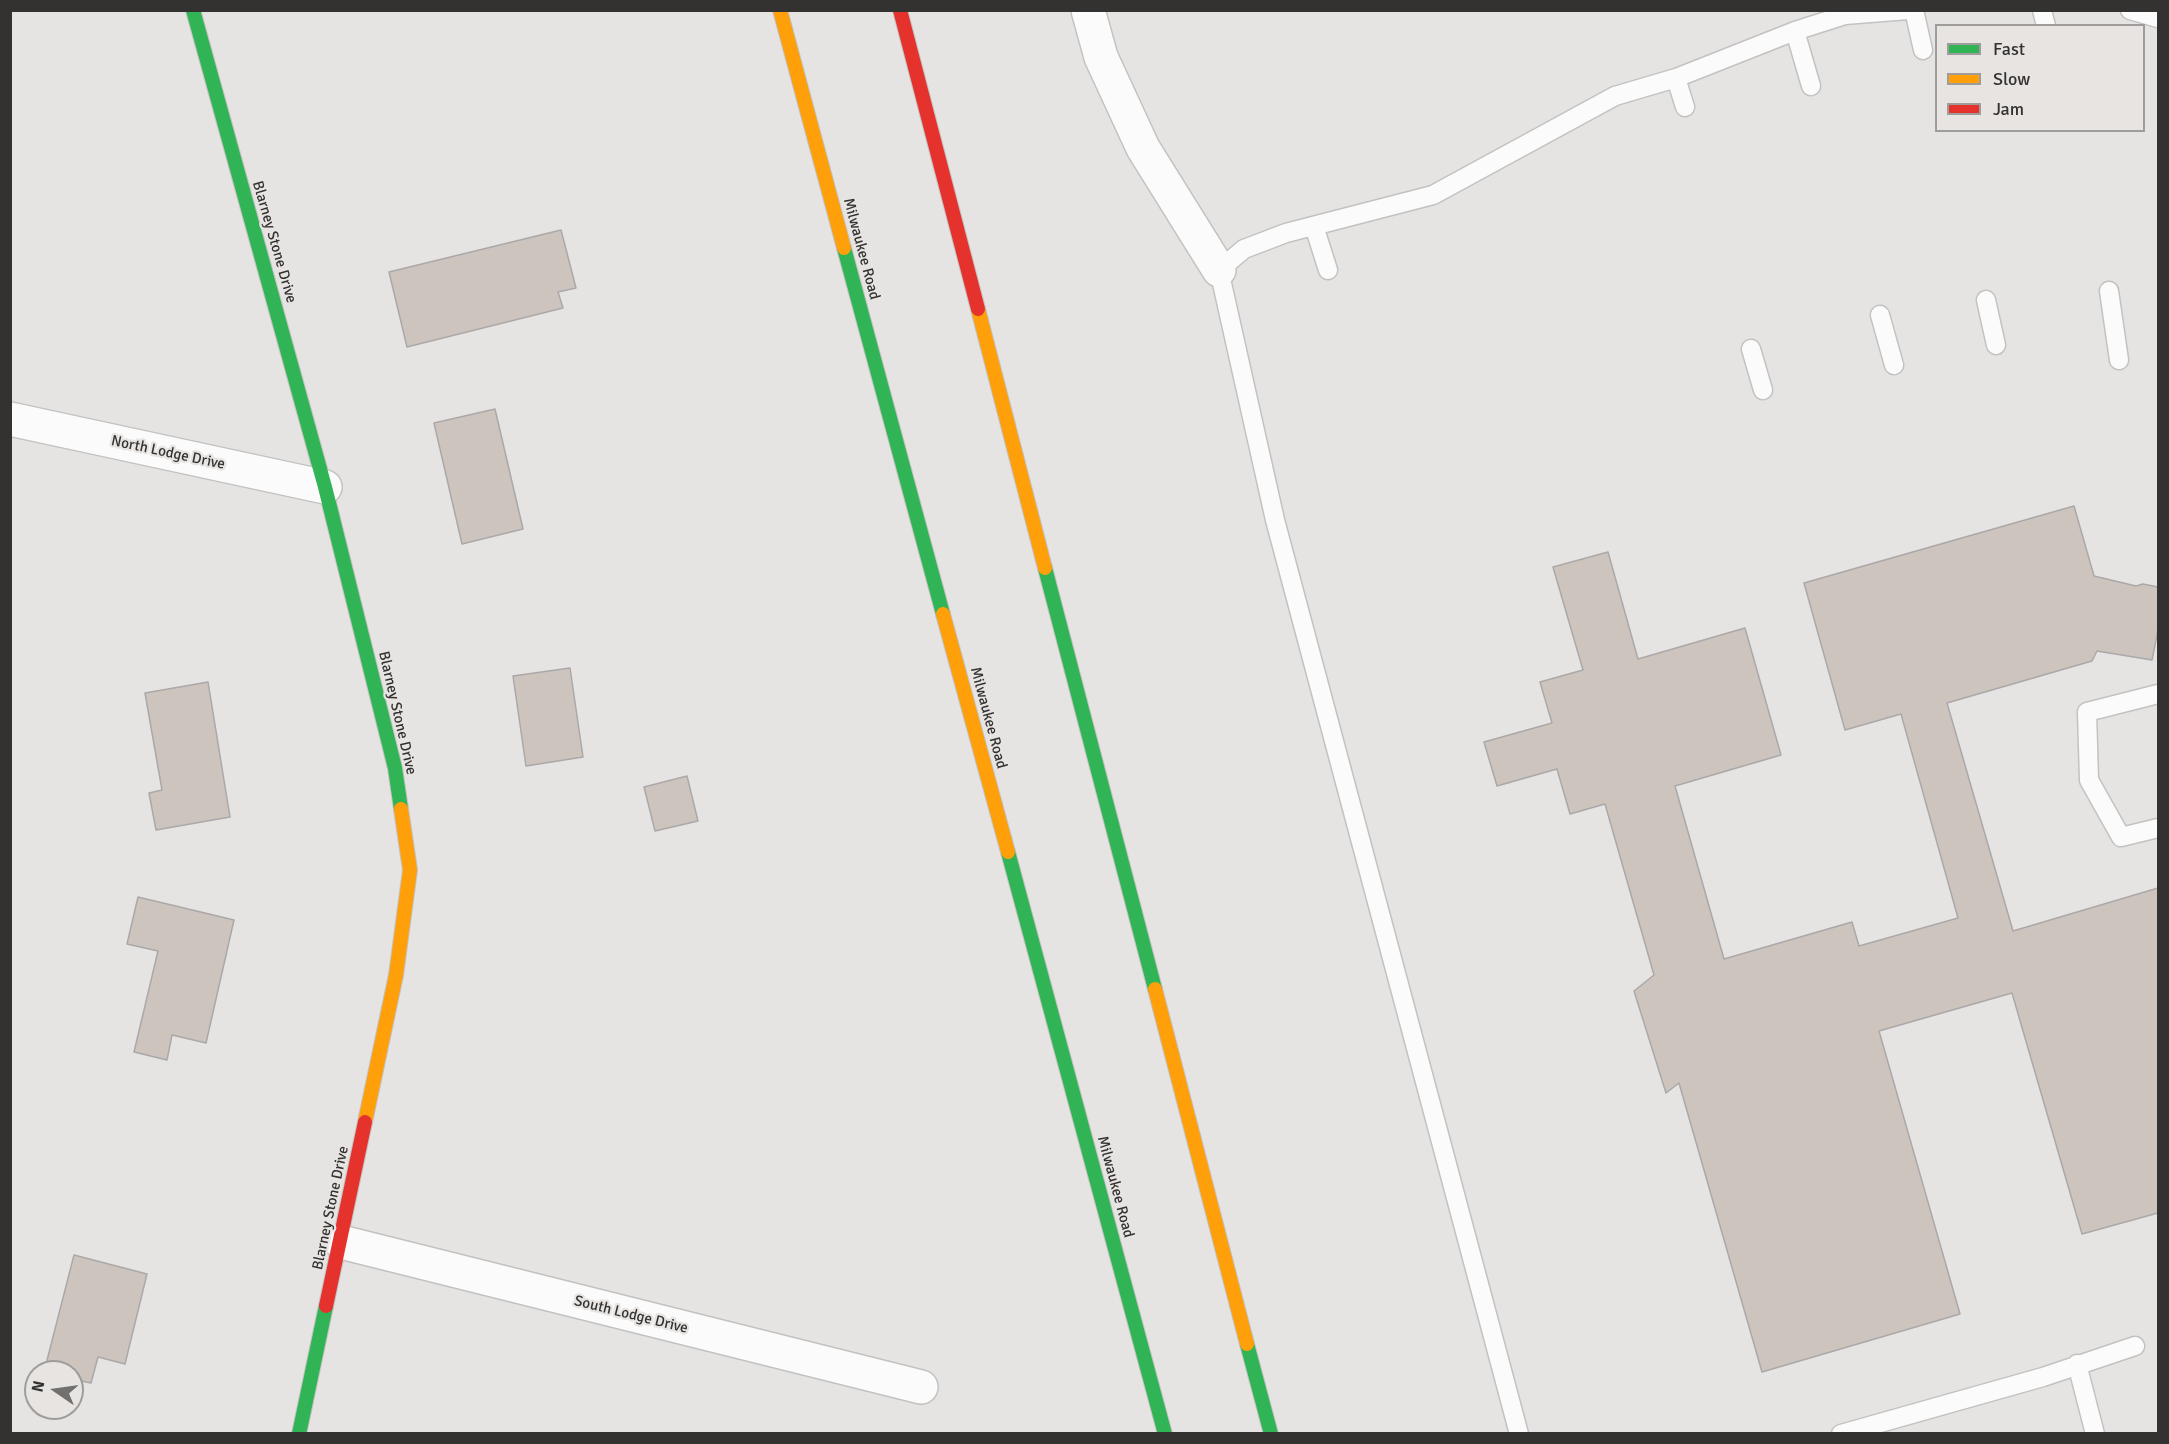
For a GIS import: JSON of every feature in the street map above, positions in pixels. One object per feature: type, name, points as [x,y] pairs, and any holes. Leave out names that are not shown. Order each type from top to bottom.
[{"type":"main road","name":"Blarney Stone Drive","points":[[193,10],[325,487],[395,768],[410,870],[396,975],[299,1434]]},
{"type":"main road","name":"Milwaukee Road","points":[[780,10],[1165,1434]]},
{"type":"main road","points":[[900,10],[1270,1434]]},
{"type":"street","points":[[1088,10],[1101,57],[1143,148],[1219,270]]},
{"type":"street","name":"North Lodge Drive","points":[[10,419],[325,487]]},
{"type":"street","name":"South Lodge Drive","points":[[341,1242],[921,1387]]},
{"type":"lane","points":[[1519,1434],[1275,520],[1219,270],[1244,249],[1286,233],[1432,195],[1615,96],[1676,78],[1795,31],[1845,15],[1908,10]]},
{"type":"lane","points":[[1914,10],[1923,50]]},
{"type":"lane","points":[[2130,10],[2158,18]]},
{"type":"lane","points":[[1795,31],[1811,86]]},
{"type":"lane","points":[[1676,78],[1685,107]]},
{"type":"lane","points":[[1314,226],[1328,270]]},
{"type":"lane","points":[[2109,291],[2119,360]]},
{"type":"lane","points":[[1986,300],[1996,345]]},
{"type":"lane","points":[[1880,315],[1894,365]]},
{"type":"lane","points":[[1751,349],[1763,390]]},
{"type":"lane","points":[[2158,694],[2087,712],[2089,780],[2121,837],[2158,828]]},
{"type":"lane","points":[[1841,1434],[2135,1346]]},
{"type":"lane","points":[[2077,1365],[2095,1434]]},
{"type":"building","points":[[561,230],[576,288],[558,292],[563,308],[407,347],[389,272]]},
{"type":"building","points":[[495,409],[523,529],[462,544],[434,423]]},
{"type":"building","points":[[2074,506],[2094,576],[2136,586],[2143,584],[2158,587],[2158,630],[2152,660],[2097,651],[2092,661],[1947,703],[2013,931],[2158,888],[2158,1213],[2082,1234],[2012,993],[1879,1031],[1960,1314],[1762,1372],[1679,1083],[1666,1093],[1634,991],[1654,975],[1605,804],[1570,814],[1557,769],[1497,786],[1484,742],[1552,723],[1540,682],[1583,670],[1553,567],[1608,552],[1638,659],[1745,628],[1781,755],[1675,786],[1724,959],[1852,922],[1859,946],[1958,918],[1901,714],[1845,730],[1804,583]]},
{"type":"building","points":[[570,668],[583,757],[526,766],[513,676]]},
{"type":"building","points":[[208,682],[230,817],[156,830],[149,793],[162,790],[145,693]]},
{"type":"building","points":[[687,776],[698,821],[655,831],[644,787]]},
{"type":"building","points":[[138,897],[234,920],[206,1043],[172,1035],[167,1060],[134,1052],[158,951],[127,944]]},
{"type":"building","points":[[74,1255],[147,1274],[125,1364],[98,1357],[91,1383],[84,1382],[84,1360],[47,1360]]},
{"type":"traffic: fast","points":[[193,10],[325,487],[395,768],[401,809]]},
{"type":"traffic: fast","points":[[844,248],[943,614]]},
{"type":"traffic: fast","points":[[1045,568],[1155,989]]},
{"type":"traffic: fast","points":[[1008,852],[1165,1434]]},
{"type":"traffic: fast","points":[[299,1434],[326,1306]]},
{"type":"traffic: fast","points":[[1247,1344],[1271,1434]]},
{"type":"traffic: slow","points":[[780,10],[844,248]]},
{"type":"traffic: slow","points":[[978,309],[1045,568]]},
{"type":"traffic: slow","points":[[943,614],[1008,852]]},
{"type":"traffic: slow","points":[[365,1122],[396,975],[410,870],[401,809]]},
{"type":"traffic: slow","points":[[1155,989],[1247,1344]]},
{"type":"traffic: jam","points":[[900,10],[978,309]]},
{"type":"traffic: jam","points":[[326,1306],[365,1122]]}]
